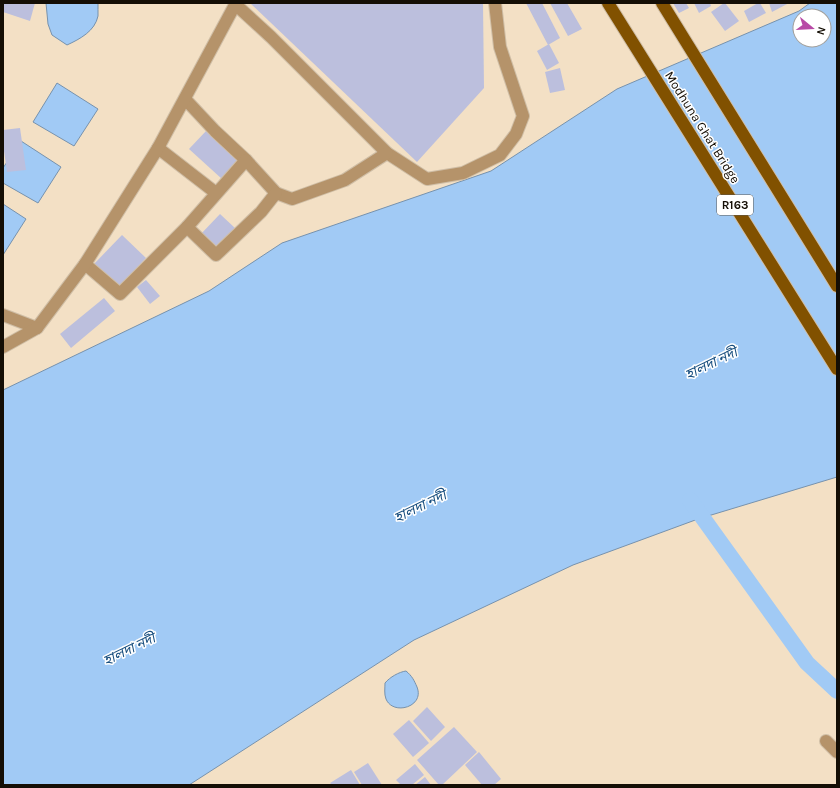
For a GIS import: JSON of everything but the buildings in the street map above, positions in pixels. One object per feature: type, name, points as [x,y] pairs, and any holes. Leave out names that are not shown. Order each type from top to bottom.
[{"type":"main road","name":"Modhuna Ghat Bridge","points":[[608,3],[837,369]]},
{"type":"main road","points":[[662,3],[837,286]]},
{"type":"street","points":[[3,347],[37,328],[85,264],[158,148],[236,3],[387,152],[427,179],[463,173],[500,155],[516,134],[523,116],[500,47],[496,3]]},
{"type":"street","points":[[185,99],[215,131],[246,160],[276,193],[292,198],[346,180],[387,152]]},
{"type":"street","points":[[158,148],[216,193]]},
{"type":"street","points":[[85,264],[120,294],[187,227],[246,160]]},
{"type":"street","points":[[187,227],[216,255],[261,212],[276,193]]},
{"type":"street","points":[[3,315],[37,328]]},
{"type":"street","points":[[826,741],[837,752]]},
{"type":"water","points":[[46,3],[98,3],[98,16],[94,26],[86,34],[67,45],[52,35],[48,24]]},
{"type":"water","name":"হালদা নদী","points":[[810,3],[837,3],[837,477],[698,519],[573,565],[414,640],[189,785],[3,785],[3,390],[209,291],[282,243],[491,171],[617,89],[792,14],[792,48],[832,48],[832,8],[803,8]]},
{"type":"water","points":[[57,83],[98,109],[74,146],[33,122]]},
{"type":"water","points":[[21,141],[61,167],[38,203],[3,183],[3,168]]},
{"type":"water","points":[[3,204],[26,219],[3,255]]},
{"type":"water","points":[[406,671],[413,678],[417,687],[417,700],[407,707],[395,707],[386,699],[385,683],[400,672]]},
{"type":"waterway","points":[[690,500],[807,663],[837,691]]}]
